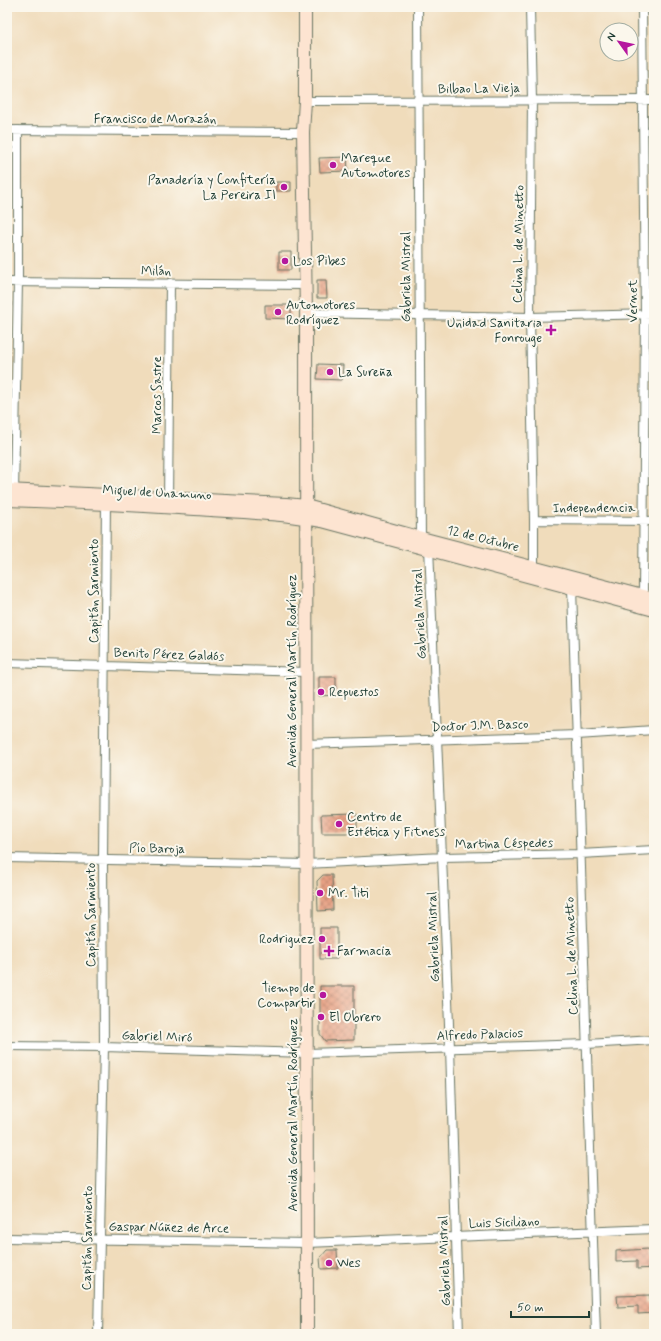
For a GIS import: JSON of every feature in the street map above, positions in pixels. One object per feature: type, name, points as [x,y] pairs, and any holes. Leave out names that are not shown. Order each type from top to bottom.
[{"type":"main road","name":"Avenida General Martín Rodríguez","points":[[305,7],[305,101],[303,132],[306,313],[307,1334]]},
{"type":"main road","name":"Miguel de Unamuno","points":[[11,495],[168,503],[286,514],[306,512]]},
{"type":"main road","name":"12 de Octubre","points":[[306,512],[322,521],[425,544],[531,571],[573,583],[654,610]]},
{"type":"main road","name":"12 de Octubre","points":[[573,583],[648,597]]},
{"type":"street","name":"Gabriela Mistral","points":[[418,7],[418,315],[425,544],[438,739],[459,1334]]},
{"type":"street","name":"Celina L. de Minetto","points":[[530,7],[532,100],[530,316],[534,520],[531,571]]},
{"type":"street","name":"Vernet","points":[[642,7],[645,314],[643,521],[648,597]]},
{"type":"street","name":"Bilbao La Vieja","points":[[305,101],[417,102],[654,100]]},
{"type":"street","name":"Francisco de Morazán","points":[[7,130],[303,132]]},
{"type":"street","points":[[11,495],[18,282],[18,130]]},
{"type":"street","name":"Milán","points":[[7,282],[305,285]]},
{"type":"street","name":"Marcos Sastre","points":[[168,503],[170,283]]},
{"type":"street","points":[[306,313],[530,316],[654,314]]},
{"type":"street","name":"Capitán Sarmiento","points":[[98,1334],[104,1047],[103,860],[106,500]]},
{"type":"street","name":"Independencia","points":[[534,520],[654,521]]},
{"type":"street","name":"Celina L. de Minetto","points":[[573,583],[576,735],[596,1334]]},
{"type":"street","name":"Benito Pérez Galdós","points":[[7,663],[306,672]]},
{"type":"street","name":"Doctor J.M. Basco","points":[[306,744],[576,735],[654,730]]},
{"type":"street","name":"Martina Céspedes","points":[[306,864],[443,857],[580,854],[654,850]]},
{"type":"street","name":"Pío Baroja","points":[[7,858],[306,864]]},
{"type":"street","name":"Alfredo Palacios","points":[[307,1053],[587,1044],[654,1040]]},
{"type":"street","name":"Gabriel Miró","points":[[7,1046],[104,1047],[307,1053]]},
{"type":"street","name":"Luis Siciliano","points":[[307,1243],[592,1232],[654,1228]]},
{"type":"street","name":"Gaspar Núñez de Arce","points":[[7,1238],[307,1243]]},
{"type":"building","name":"Mareque Automotores","points":[[347,157],[348,171],[320,172],[319,158]]},
{"type":"building","name":"Panadería y Confitería La Pereira II","points":[[276,182],[291,182],[291,191],[276,191]]},
{"type":"building","name":"Los Pibes","points":[[279,252],[291,252],[291,270],[279,270]]},
{"type":"building","points":[[317,280],[326,280],[327,298],[317,298]]},
{"type":"building","name":"Automotores Rodríguez","points":[[265,305],[291,305],[291,319],[265,318]]},
{"type":"building","name":"La Sureña","points":[[318,364],[343,365],[342,380],[317,379]]},
{"type":"building","points":[[319,677],[336,677],[336,695],[319,696]]},
{"type":"building","name":"Centro de Estética y Fitness","points":[[357,814],[357,833],[322,833],[321,815]]},
{"type":"building","points":[[323,875],[332,875],[333,910],[318,911],[317,881]]},
{"type":"building","points":[[320,928],[337,928],[337,959],[320,959]]},
{"type":"building","points":[[320,986],[354,986],[354,1040],[325,1041],[320,1034]]},
{"type":"building","points":[[648,1249],[649,1258],[654,1257],[654,1268],[637,1269],[637,1261],[616,1262],[616,1251]]},
{"type":"building","name":"Wes","points":[[327,1250],[337,1250],[338,1268],[321,1269],[320,1258]]},
{"type":"building","points":[[650,1295],[650,1303],[654,1302],[654,1313],[638,1314],[638,1306],[618,1307],[617,1296]]},
{"type":"place","name":"Mareque Automotores","points":[[333,165]]},
{"type":"place","name":"Panadería y Confitería La Pereira II","points":[[284,187]]},
{"type":"place","name":"Los Pibes","points":[[285,261]]},
{"type":"place","name":"Automotores Rodríguez","points":[[278,312]]},
{"type":"place","name":"Unidad Sanitaria Fonrouge","points":[[551,330]]},
{"type":"place","name":"La Sureña","points":[[330,372]]},
{"type":"place","name":"Repuestos","points":[[321,692]]},
{"type":"place","name":"Centro de Estética y Fitness","points":[[339,824]]},
{"type":"place","name":"Mr. Titi","points":[[320,893]]},
{"type":"place","name":"Rodriguez","points":[[322,939]]},
{"type":"place","name":"Farmacia","points":[[329,951]]},
{"type":"place","name":"Tiempo de Compartir","points":[[323,995]]},
{"type":"place","name":"El Obrero","points":[[321,1017]]},
{"type":"place","name":"Wes","points":[[329,1263]]}]
